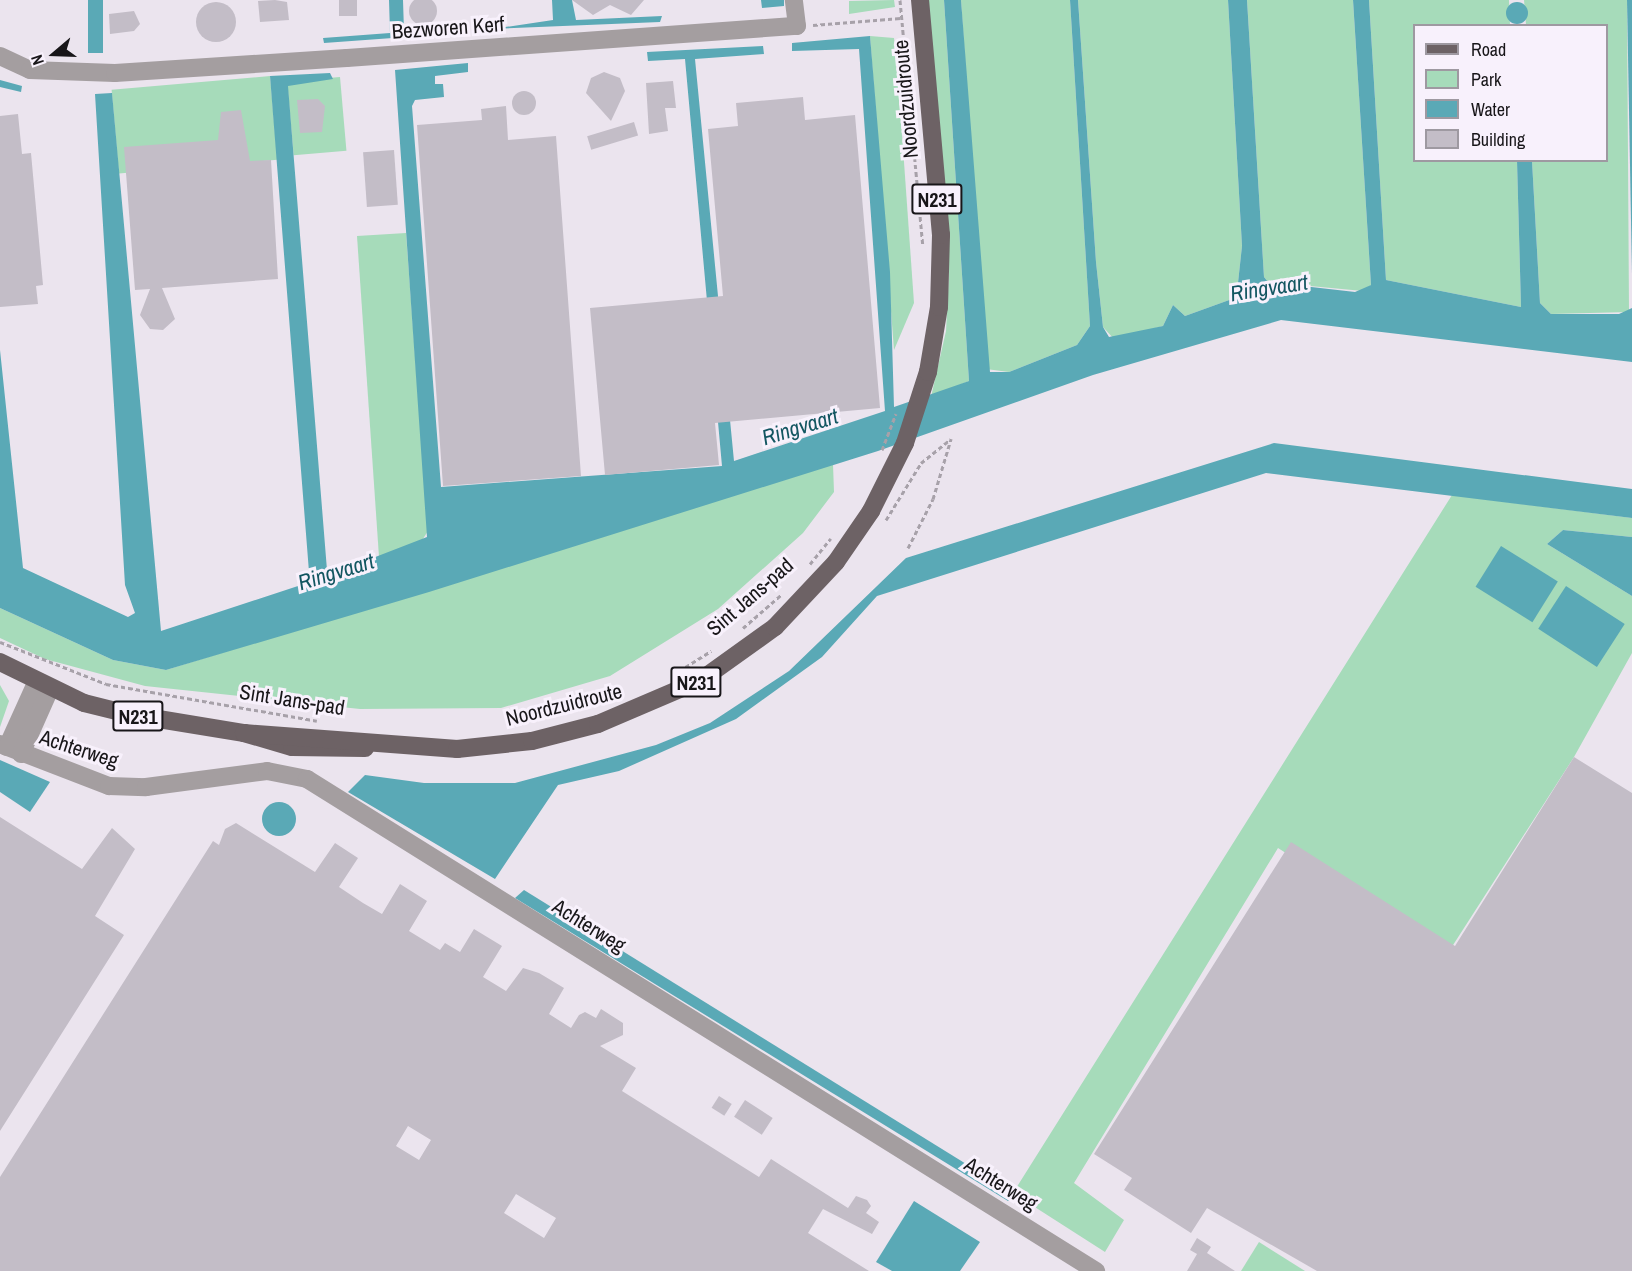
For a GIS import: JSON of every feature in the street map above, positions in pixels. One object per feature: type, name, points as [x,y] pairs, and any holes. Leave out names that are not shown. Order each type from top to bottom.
[{"type":"main road","name":"Noordzuidroute","points":[[0,676],[43,686],[128,714],[244,733],[316,734],[385,746],[457,749],[532,741],[638,710],[701,680],[774,627],[836,562],[871,510],[905,443],[920,397],[939,307],[940,235],[920,0]]},
{"type":"main road","name":"Noordzuidroute","points":[[0,662],[43,686]]},
{"type":"street","points":[[794,0],[797,26]]},
{"type":"street","name":"Bezworen Kerf","points":[[0,56],[30,70],[115,74],[797,26]]},
{"type":"street","name":"Achterweg","points":[[43,686],[9,748],[109,786],[146,787],[267,771],[307,779],[1096,1271]]},
{"type":"path","points":[[900,0],[923,256]]},
{"type":"path","points":[[797,26],[901,18]]},
{"type":"path","points":[[880,455],[897,411]]},
{"type":"path","points":[[908,548],[933,499],[951,438]]},
{"type":"path","name":"Sint Jans-pad","points":[[801,574],[836,532]]},
{"type":"path","name":"Sint Jans-pad","points":[[741,630],[785,591]]},
{"type":"path","name":"Sint Jans-pad","points":[[0,642],[106,684],[328,722]]},
{"type":"path","name":"Sint Jans-pad","points":[[676,672],[722,644]]},
{"type":"green space","points":[[894,0],[895,7],[849,14],[849,1]]},
{"type":"green space","points":[[928,0],[944,0],[969,381],[931,397],[946,331],[949,274]]},
{"type":"green space","points":[[961,0],[1070,0],[1090,326],[1077,345],[1009,372],[986,369]]},
{"type":"green space","points":[[1078,0],[1228,0],[1242,246],[1237,292],[1232,299],[1185,316],[1173,305],[1163,326],[1114,339],[1103,327],[1096,262]]},
{"type":"green space","points":[[1247,0],[1353,0],[1371,285],[1363,291],[1268,282],[1264,277]]},
{"type":"green space","points":[[1369,0],[1509,0],[1510,24],[1413,24],[1413,162],[1517,162],[1521,307],[1386,280]]},
{"type":"green space","points":[[1524,0],[1627,0],[1629,312],[1551,314],[1540,303],[1532,162],[1608,162],[1608,24],[1526,24]]},
{"type":"green space","points":[[870,36],[894,38],[903,148],[914,303],[894,350]]},
{"type":"green space","points":[[270,76],[277,160],[119,174],[112,90]]},
{"type":"green space","points":[[340,77],[346,151],[294,155],[287,82]]},
{"type":"green space","points":[[406,233],[428,531],[421,542],[379,557],[357,236]]},
{"type":"green space","points":[[833,464],[834,492],[803,533],[718,609],[610,676],[501,708],[360,709],[145,686],[45,659],[0,638],[0,608],[113,660],[166,670]]},
{"type":"green space","points":[[1452,495],[1632,518],[1632,537],[1563,530],[1547,544],[1632,596],[1632,653],[1574,757],[1446,956],[1278,848],[1074,1183],[1124,1220],[1105,1252],[1013,1193]]},
{"type":"green space","points":[[0,685],[9,701],[0,727]]},
{"type":"green space","points":[[1259,1242],[1305,1271],[1241,1271]]},
{"type":"water","points":[[88,0],[103,0],[103,53],[88,53]]},
{"type":"water","points":[[389,0],[403,0],[404,31],[433,30],[434,35],[324,43],[323,38],[390,33]]},
{"type":"water","points":[[552,0],[572,0],[576,20],[662,16],[660,22],[492,29],[553,20]]},
{"type":"water","points":[[761,0],[784,0],[784,6],[762,8]]},
{"type":"water","name":"Ringvaart","points":[[944,0],[961,0],[990,372],[1009,372],[1077,345],[1090,326],[1070,0],[1078,0],[1096,262],[1103,327],[1109,337],[1163,326],[1173,305],[1185,316],[1232,299],[1237,292],[1242,246],[1228,0],[1247,0],[1264,277],[1268,282],[1355,292],[1371,285],[1353,0],[1369,0],[1386,280],[1521,307],[1517,162],[1532,162],[1540,303],[1551,314],[1619,314],[1632,308],[1632,362],[1281,320],[1093,375],[878,451],[429,592],[166,670],[113,660],[0,608],[0,350],[23,568],[128,617],[135,613],[125,585],[95,94],[112,93],[161,631],[298,586],[309,572],[270,76],[330,73],[333,79],[288,86],[327,570],[334,573],[427,537],[395,70],[468,63],[468,72],[435,76],[435,84],[443,84],[444,97],[415,100],[412,106],[441,487],[722,466],[685,59],[648,61],[647,52],[763,46],[764,54],[695,59],[734,461],[885,411],[859,49],[792,51],[792,43],[870,36],[890,272],[894,407],[969,381]]},
{"type":"water","points":[[1627,0],[1632,0],[1632,274]]},
{"type":"water","points":[[1517,2],[1525,5],[1528,13],[1525,21],[1517,24],[1509,21],[1506,13],[1509,5]]},
{"type":"water","points":[[0,80],[22,86],[21,92],[0,87]]},
{"type":"water","points":[[1274,443],[1632,489],[1632,518],[1266,473],[877,596],[822,657],[736,719],[619,771],[558,785],[495,879],[348,792],[365,775],[424,783],[515,783],[656,745],[710,723],[789,671],[906,558]]},
{"type":"water","points":[[1563,530],[1632,537],[1632,596],[1547,544]]},
{"type":"water","points":[[1501,546],[1558,582],[1532,622],[1476,587]]},
{"type":"water","points":[[1566,586],[1625,624],[1597,667],[1538,629]]},
{"type":"water","points":[[0,760],[50,782],[30,812],[0,792]]},
{"type":"water","points":[[279,802],[291,807],[296,819],[291,831],[279,836],[267,831],[262,819],[267,807]]},
{"type":"water","points":[[524,890],[1013,1193],[1014,1199],[1008,1201],[515,898]]},
{"type":"water","points":[[914,1201],[980,1242],[960,1271],[892,1271],[876,1262]]},
{"type":"building","points":[[416,-1],[430,-1],[436,6],[436,16],[428,24],[418,24],[410,16],[410,6]]},
{"type":"building","points":[[339,0],[357,0],[357,16],[339,16]]},
{"type":"building","points":[[572,0],[644,0],[631,15],[610,5],[593,15]]},
{"type":"building","points":[[258,1],[287,2],[289,20],[260,22]]},
{"type":"building","points":[[216,2],[230,8],[236,22],[230,36],[216,42],[202,36],[196,22],[202,8]]},
{"type":"building","points":[[134,11],[140,24],[134,31],[110,34],[109,14]]},
{"type":"building","points":[[604,72],[620,78],[625,91],[611,121],[586,93],[591,78]]},
{"type":"building","points":[[673,81],[676,108],[665,108],[668,131],[649,134],[646,83]]},
{"type":"building","points":[[524,91],[533,94],[536,103],[533,112],[524,115],[515,112],[512,103],[515,94]]},
{"type":"building","points":[[803,97],[805,120],[855,115],[880,408],[715,423],[719,465],[605,475],[590,308],[723,296],[708,129],[738,126],[736,103]]},
{"type":"building","points":[[318,99],[325,106],[322,132],[300,133],[297,100]]},
{"type":"building","points":[[506,106],[508,140],[556,136],[581,476],[443,486],[417,125],[482,120],[481,109]]},
{"type":"building","points":[[241,110],[250,161],[271,160],[278,279],[162,288],[175,319],[163,330],[150,329],[140,315],[150,289],[135,290],[124,147],[218,140],[221,112]]},
{"type":"building","points":[[18,114],[22,154],[31,153],[43,285],[36,286],[38,304],[0,307],[0,116]]},
{"type":"building","points":[[634,122],[638,135],[591,150],[587,136]]},
{"type":"building","points":[[394,150],[398,205],[367,207],[363,152]]},
{"type":"building","points":[[1574,757],[1632,793],[1632,1271],[1317,1271],[1207,1208],[1191,1233],[1124,1190],[1132,1178],[1094,1154],[1291,842],[1455,946]]},
{"type":"building","points":[[0,817],[82,869],[112,828],[135,849],[95,916],[124,935],[0,1131]]},
{"type":"building","points":[[236,823],[315,872],[335,843],[358,858],[339,887],[363,903],[382,914],[400,884],[427,901],[409,931],[440,950],[445,943],[460,952],[474,929],[502,946],[483,977],[506,991],[523,968],[539,973],[564,988],[549,1014],[571,1028],[579,1015],[585,1012],[596,1018],[601,1009],[623,1023],[623,1035],[600,1046],[636,1068],[622,1091],[759,1177],[771,1159],[848,1208],[856,1196],[867,1200],[871,1206],[866,1213],[879,1222],[872,1234],[823,1209],[808,1233],[869,1271],[0,1271],[0,1177],[213,841],[219,845],[225,829]],"holes":[[[408,1126],[431,1140],[419,1160],[396,1146]],[[516,1194],[556,1218],[544,1238],[504,1213]]]},
{"type":"building","points":[[719,1096],[732,1104],[724,1116],[712,1108]]},
{"type":"building","points":[[745,1100],[773,1118],[762,1135],[734,1117]]},
{"type":"building","points":[[1197,1238],[1211,1247],[1207,1253],[1235,1271],[1187,1271],[1197,1254],[1190,1250]]}]
